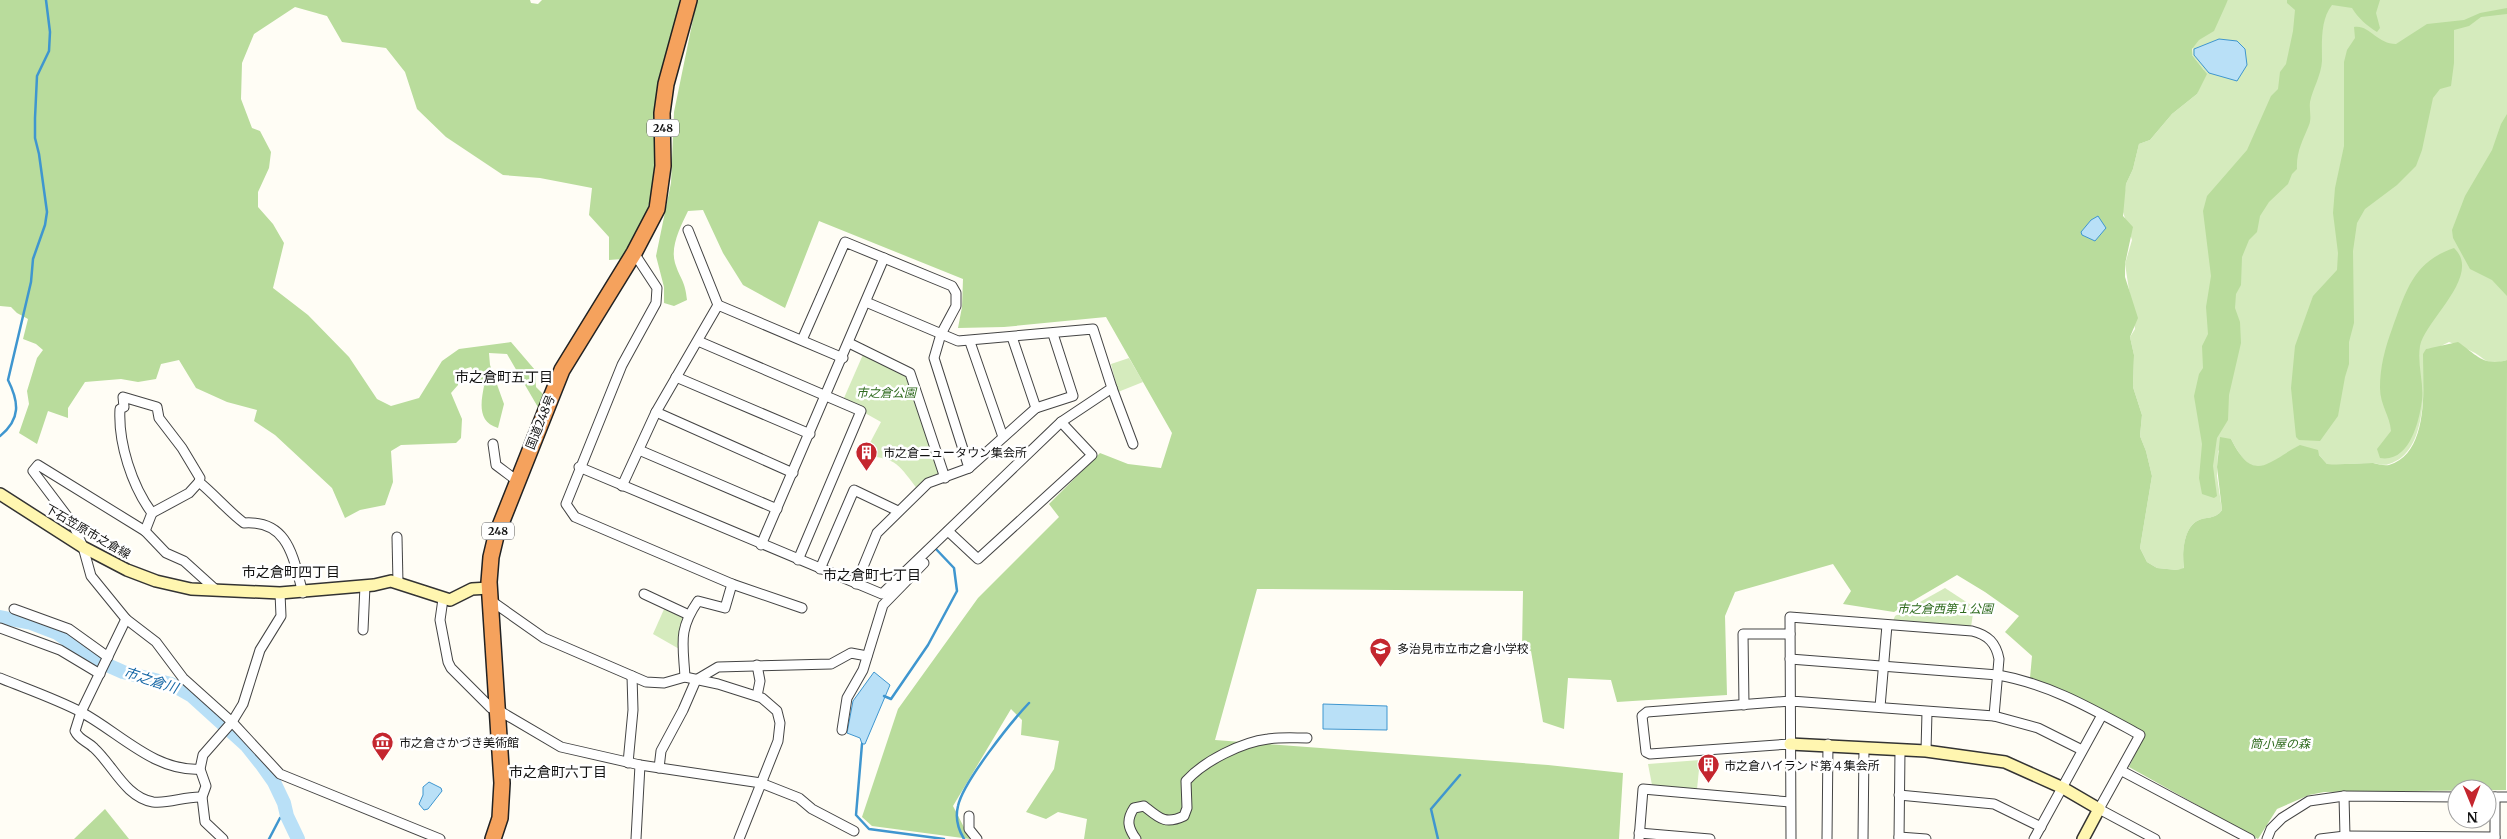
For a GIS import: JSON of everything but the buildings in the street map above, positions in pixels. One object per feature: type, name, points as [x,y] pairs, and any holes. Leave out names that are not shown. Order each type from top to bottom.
[{"type":"highway","name":"国道248号","points":[[493,839],[501,809],[502,782],[490,594],[491,557],[496,536],[516,480],[562,370],[651,224],[661,191],[662,112],[666,84],[689,0]]},
{"type":"main road","name":"下石笠原市之倉線","points":[[0,494],[83,547],[127,570],[156,581],[191,589],[280,593],[303,593],[391,581],[443,599]]},
{"type":"main road","points":[[443,599],[457,598],[472,590],[490,594]]},
{"type":"main road","points":[[1790,744],[1828,744],[1900,751],[1926,751],[2006,762],[2063,788],[2099,809],[2083,839]]},
{"type":"street","points":[[688,230],[718,305],[843,358]]},
{"type":"street","points":[[802,340],[845,242],[952,286],[956,293],[956,306],[941,334],[934,358],[969,468]]},
{"type":"street","points":[[634,253],[656,288],[656,303],[622,365],[566,504],[575,517],[732,584],[802,608]]},
{"type":"street","points":[[762,544],[794,473],[884,258]]},
{"type":"street","points":[[866,302],[958,341],[970,342],[1093,329],[1112,388],[1134,444]]},
{"type":"street","points":[[622,486],[656,412],[718,305]]},
{"type":"street","points":[[856,584],[877,533],[928,483],[969,468],[1036,408],[1073,396],[1053,334]]},
{"type":"street","points":[[1012,337],[1036,408]]},
{"type":"street","points":[[698,341],[862,411],[798,560]]},
{"type":"street","points":[[849,342],[910,373],[945,478]]},
{"type":"street","points":[[970,342],[1003,437]]},
{"type":"street","points":[[676,377],[810,434]]},
{"type":"street","points":[[579,468],[882,594],[1061,422],[1112,388]]},
{"type":"street","points":[[145,531],[152,513],[189,492],[199,482],[200,478],[182,448],[159,418],[157,407],[123,397],[124,406],[120,409],[119,426],[143,501],[152,513]]},
{"type":"street","points":[[656,412],[794,473]]},
{"type":"street","points":[[948,531],[978,559],[1092,455],[1061,422]]},
{"type":"street","points":[[492,444],[496,465],[516,480]]},
{"type":"street","points":[[639,450],[777,509]]},
{"type":"street","points":[[215,589],[184,561],[166,554],[145,531],[38,465],[32,471],[73,524],[83,547],[91,576],[126,620],[156,642],[183,678],[232,722],[280,774],[424,836],[440,839]]},
{"type":"street","points":[[199,482],[244,523],[260,522],[275,528],[292,555],[303,593]]},
{"type":"street","points":[[820,569],[854,490],[898,511]]},
{"type":"street","points":[[396,537],[398,583]]},
{"type":"street","points":[[842,730],[847,698],[863,670],[883,605],[927,559],[928,551]]},
{"type":"street","points":[[685,677],[682,633],[689,614],[698,601],[725,608],[732,584]]},
{"type":"street","points":[[363,630],[365,586]]},
{"type":"street","points":[[223,839],[205,822],[202,797],[206,786],[200,769],[203,755],[232,722],[244,704],[260,650],[280,616],[282,604],[280,593]]},
{"type":"street","points":[[490,594],[544,638],[646,682],[664,683],[685,677],[757,696],[771,704],[777,711],[780,724],[778,741],[739,839]]},
{"type":"street","points":[[644,594],[689,614]]},
{"type":"street","points":[[443,599],[440,620],[448,662],[464,683],[491,708],[498,710],[561,747],[628,763],[761,782],[799,798],[812,809],[854,832]]},
{"type":"street","points":[[14,609],[69,629],[108,657]]},
{"type":"street","points":[[1790,839],[1790,617],[1972,631],[1985,635],[1997,650],[1999,659],[1994,716]]},
{"type":"street","points":[[126,620],[81,712],[75,731],[78,737],[94,748],[111,771],[138,796],[151,802],[163,803],[189,796],[202,797]]},
{"type":"street","points":[[1880,707],[1887,625]]},
{"type":"street","points":[[0,628],[60,650],[100,674]]},
{"type":"street","points":[[1744,705],[1743,634],[1790,634]]},
{"type":"street","points":[[659,768],[661,751],[683,710],[696,680],[718,667],[830,664],[851,652],[867,656]]},
{"type":"street","points":[[1790,659],[1998,675],[2024,680],[2041,686],[2102,715],[2140,735],[2122,771],[2099,809],[2155,839]]},
{"type":"street","points":[[757,665],[760,681],[757,696]]},
{"type":"street","points":[[628,763],[632,718],[632,676]]},
{"type":"street","points":[[0,678],[81,712],[164,765],[186,770],[200,769]]},
{"type":"street","points":[[1790,744],[1657,754],[1646,752],[1642,716],[1647,712],[1791,701],[1880,707],[1994,716],[2038,728],[2082,750]]},
{"type":"street","points":[[1926,712],[1926,751]]},
{"type":"street","points":[[2034,839],[2102,715]]},
{"type":"street","points":[[1136,839],[1129,829],[1129,815],[1134,808],[1144,806],[1162,819],[1173,821],[1184,816],[1187,808],[1186,781],[1210,762],[1231,751],[1266,739],[1307,738]]},
{"type":"street","points":[[1827,839],[1828,744]]},
{"type":"street","points":[[1863,839],[1864,748]]},
{"type":"street","points":[[1900,751],[1899,838],[1926,839]]},
{"type":"street","points":[[636,839],[640,765]]},
{"type":"street","points":[[2122,771],[2250,839]]},
{"type":"street","points":[[1710,839],[1639,836],[1644,789],[1790,802]]},
{"type":"street","points":[[1899,795],[1994,804],[2041,827]]},
{"type":"street","points":[[2344,796],[2345,836]]},
{"type":"street","points":[[2267,839],[2271,829],[2295,808],[2309,801],[2344,796],[2447,797]]},
{"type":"street","points":[[969,816],[968,828],[977,839]]},
{"type":"street","points":[[2134,839],[2139,830]]},
{"type":"street","points":[[2320,839],[2345,836],[2495,838]]},
{"type":"green space","points":[[0,0],[530,0],[531,3],[538,4],[542,0],[680,0],[655,101],[656,144],[654,185],[645,218],[622,259],[609,260],[609,237],[589,215],[592,188],[540,178],[503,175],[446,137],[417,109],[405,72],[386,48],[342,42],[327,16],[295,7],[254,34],[242,63],[241,99],[252,128],[260,131],[271,152],[269,168],[258,192],[258,207],[273,224],[284,243],[273,288],[308,315],[349,357],[377,399],[391,406],[419,398],[442,361],[459,349],[511,342],[535,370],[536,387],[545,396],[539,409],[507,354],[489,353],[490,365],[504,404],[498,428],[491,425],[484,416],[482,398],[484,386],[471,367],[458,371],[458,385],[451,393],[462,419],[461,438],[456,443],[401,445],[391,451],[393,482],[385,505],[360,510],[345,518],[332,488],[275,435],[254,421],[257,410],[227,402],[196,388],[179,360],[161,364],[156,379],[138,382],[121,379],[85,382],[68,408],[68,418],[48,411],[37,444],[19,433],[29,404],[27,391],[37,358],[43,350],[36,344],[23,339],[28,319],[11,307],[0,306]]},
{"type":"green space","name":"筒小屋の森","points":[[697,0],[2228,0],[2214,31],[2199,40],[2192,49],[2192,55],[2207,74],[2197,94],[2172,114],[2150,140],[2139,144],[2133,169],[2126,184],[2123,216],[2133,227],[2125,264],[2125,277],[2138,318],[2130,337],[2134,355],[2133,387],[2142,415],[2140,436],[2152,476],[2140,548],[2147,562],[2157,568],[2177,570],[2184,568],[2184,543],[2192,525],[2197,521],[2213,517],[2222,510],[2217,467],[2220,437],[2231,439],[2239,453],[2254,465],[2261,466],[2269,463],[2300,445],[2318,450],[2319,455],[2327,464],[2373,463],[2389,465],[2402,458],[2412,447],[2418,433],[2423,400],[2423,354],[2426,349],[2458,342],[2486,361],[2499,362],[2507,360],[2506,790],[2497,790],[2497,779],[2447,779],[2447,791],[2324,792],[2309,795],[2277,809],[2258,839],[2129,767],[2145,733],[2083,700],[2030,678],[2032,656],[2005,632],[2019,616],[1985,592],[1957,575],[1894,612],[1843,604],[1851,591],[1833,564],[1735,592],[1725,616],[1727,695],[1617,702],[1611,680],[1568,678],[1564,729],[1543,722],[1531,651],[1522,648],[1523,591],[1257,589],[1215,740],[1548,765],[1623,773],[1619,839],[1084,839],[1087,819],[1058,812],[1046,819],[1026,812],[1054,769],[1059,741],[1021,735],[1022,720],[1011,709],[953,806],[970,839],[872,826],[862,817],[898,709],[978,598],[1059,517],[1049,504],[1100,453],[1128,464],[1161,468],[1172,433],[1106,317],[1004,327],[958,328],[962,307],[963,279],[819,221],[785,308],[743,285],[723,253],[703,210],[688,211],[677,236],[674,250],[675,263],[685,288],[687,300],[674,306],[664,303],[664,287],[656,256],[671,183],[674,112]]},
{"type":"green space","points":[[2228,0],[2507,0],[2507,360],[2494,363],[2486,361],[2475,353],[2449,342],[2437,348],[2426,349],[2423,397],[2418,431],[2412,446],[2402,457],[2387,465],[2373,463],[2327,464],[2319,455],[2297,447],[2275,461],[2259,467],[2245,461],[2231,439],[2218,451],[2217,476],[2222,510],[2213,517],[2197,521],[2192,525],[2184,543],[2184,569],[2157,568],[2147,562],[2140,548],[2152,476],[2140,436],[2142,415],[2133,387],[2134,355],[2130,337],[2135,329],[2125,264],[2132,240],[2122,209],[2126,184],[2133,169],[2139,144],[2150,140],[2172,114],[2197,94],[2204,70],[2192,55],[2193,46],[2220,15]]},
{"type":"green space","points":[[2287,0],[2380,0],[2376,13],[2380,28],[2377,32],[2369,27],[2352,8],[2332,5],[2325,18],[2322,32],[2322,61],[2319,77],[2310,102],[2310,122],[2302,141],[2297,169],[2292,174],[2288,184],[2269,202],[2260,216],[2257,232],[2249,240],[2242,257],[2241,285],[2236,294],[2235,308],[2240,322],[2241,343],[2229,395],[2228,420],[2217,438],[2213,466],[2217,496],[2214,498],[2202,494],[2199,478],[2202,444],[2194,396],[2199,374],[2203,368],[2202,346],[2208,334],[2206,307],[2211,276],[2203,211],[2207,196],[2247,150],[2271,96],[2278,89],[2280,72],[2286,64],[2293,31],[2295,10],[2287,3]]},
{"type":"green space","points":[[2507,8],[2507,14],[2481,17],[2469,26],[2454,30],[2454,63],[2451,86],[2440,89],[2433,98],[2422,150],[2416,166],[2397,185],[2365,209],[2357,223],[2353,251],[2354,323],[2349,342],[2349,364],[2338,416],[2320,441],[2299,440],[2296,437],[2291,388],[2295,346],[2313,296],[2337,270],[2338,253],[2333,213],[2335,188],[2344,146],[2344,62],[2347,50],[2355,38],[2354,27],[2364,28],[2384,41],[2396,44],[2427,24],[2464,20],[2480,13]]},
{"type":"green space","points":[[2507,114],[2507,296],[2492,280],[2470,269],[2453,238],[2452,230],[2465,196],[2492,150],[2501,124]]},
{"type":"green space","points":[[2454,248],[2461,259],[2462,271],[2450,297],[2424,335],[2420,346],[2419,360],[2422,400],[2415,430],[2405,448],[2398,454],[2390,458],[2380,458],[2377,449],[2391,431],[2380,394],[2382,365],[2389,336],[2407,290],[2420,270],[2429,261]]},
{"type":"green space","name":"市之倉公園","points":[[865,350],[910,373],[945,478],[919,491],[897,464],[884,458],[863,456],[881,422],[865,413],[866,409],[844,398]]},
{"type":"green space","points":[[1129,358],[1143,382],[1118,392],[1111,364]]},
{"type":"green space","name":"市之倉西第１公園","points":[[1945,588],[1974,607],[1971,627],[1893,621],[1895,616]]},
{"type":"green space","points":[[665,607],[685,615],[681,650],[653,634]]},
{"type":"green space","points":[[1700,760],[1697,789],[1652,785],[1648,764]]},
{"type":"green space","points":[[105,809],[129,839],[74,839]]},
{"type":"water","points":[[2219,39],[2237,41],[2245,49],[2247,65],[2237,81],[2209,73],[2194,55],[2194,49]]},
{"type":"water","points":[[2098,216],[2106,228],[2095,241],[2082,235],[2081,232],[2091,220]]},
{"type":"water","points":[[874,672],[890,685],[865,744],[862,744],[860,738],[847,733],[853,701]]},
{"type":"water","points":[[1323,704],[1387,706],[1387,730],[1323,729]]},
{"type":"water","points":[[429,782],[441,788],[442,791],[428,809],[424,810],[419,804],[423,795],[423,787]]},
{"type":"waterway","points":[[0,436],[7,430],[15,417],[16,403],[8,380],[31,282],[33,259],[45,225],[47,212],[35,138],[37,76],[49,51],[50,32],[46,0]]},
{"type":"waterway","points":[[884,696],[891,699],[928,645],[957,591],[954,568],[935,548]]},
{"type":"waterway","name":"市之倉川","points":[[0,617],[31,623],[57,633],[96,660],[123,672],[171,684],[192,696],[246,745],[262,765],[274,782],[298,839]]},
{"type":"waterway","points":[[964,839],[957,819],[957,810],[962,795],[978,768],[1029,703]]},
{"type":"waterway","points":[[862,744],[856,815],[869,829],[944,839]]},
{"type":"waterway","points":[[1438,839],[1431,809],[1460,775]]},
{"type":"waterway","points":[[269,839],[280,818],[287,816]]},
{"type":"place","name":"市之倉ニュータウン集会所","points":[[867,471]]},
{"type":"place","name":"多治見市立市之倉小学校","points":[[1381,667]]},
{"type":"place","name":"市之倉さかづき美術館","points":[[383,761]]},
{"type":"place","name":"市之倉ハイランド第４集会所","points":[[1708,784]]},
{"type":"district","name":"市之倉町五丁目","points":[[504,377]]},
{"type":"district","name":"市之倉町四丁目","points":[[291,572]]},
{"type":"district","name":"市之倉町七丁目","points":[[872,575]]},
{"type":"district","name":"市之倉町六丁目","points":[[558,772]]}]
